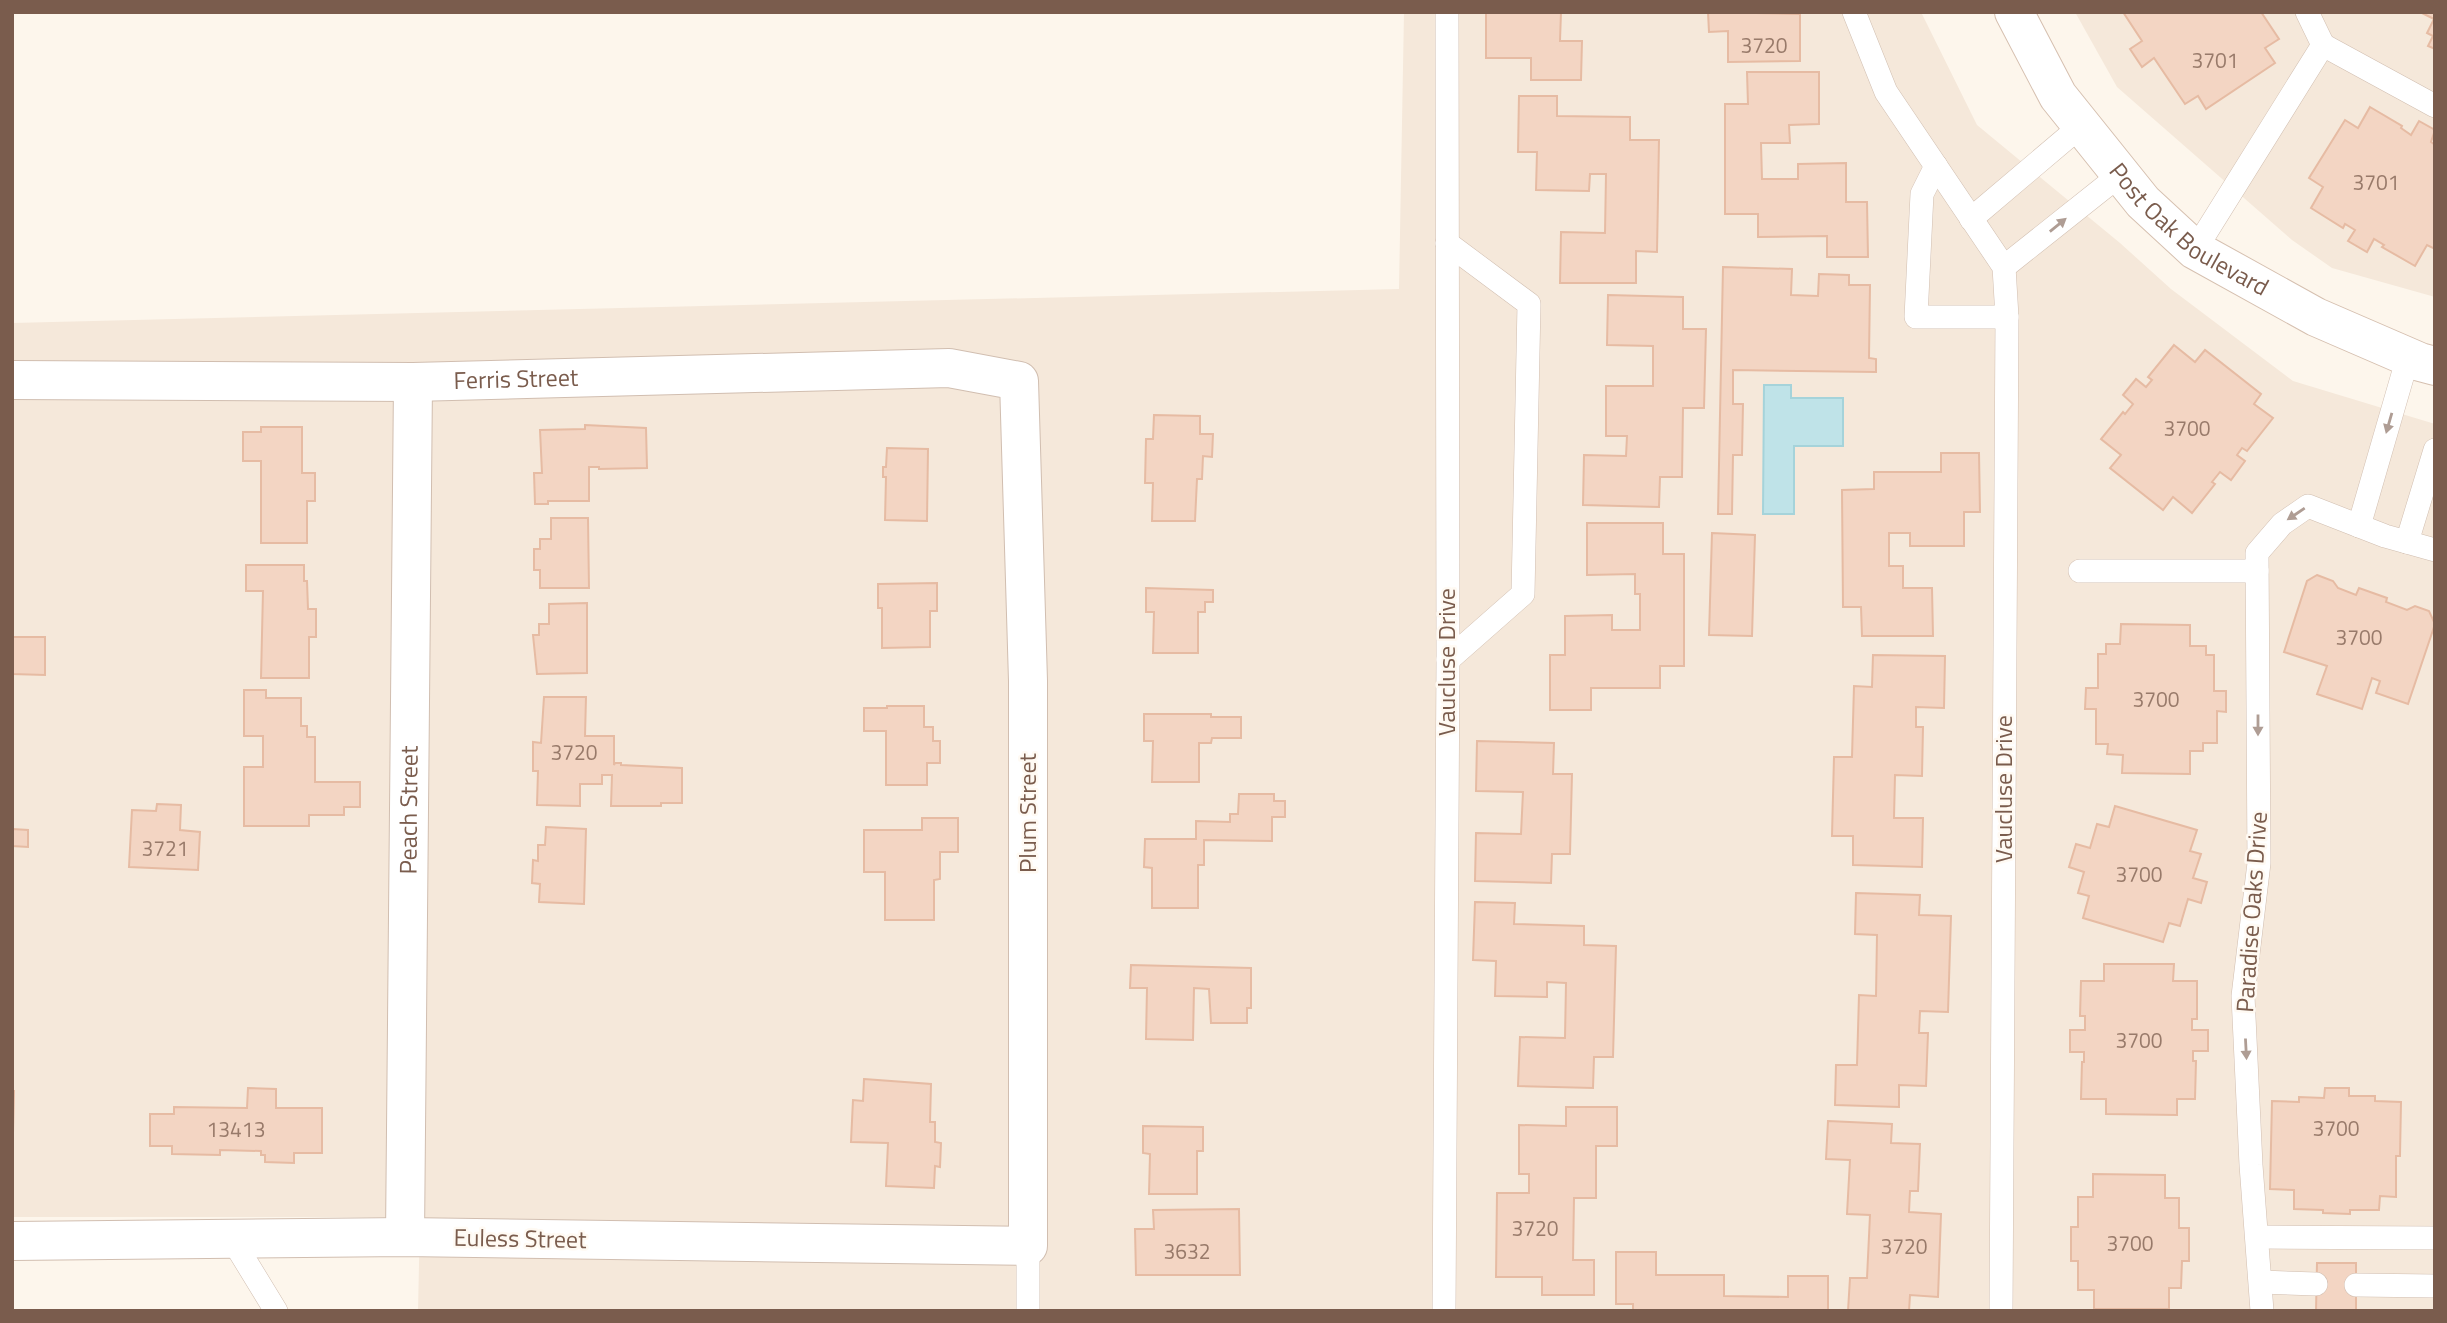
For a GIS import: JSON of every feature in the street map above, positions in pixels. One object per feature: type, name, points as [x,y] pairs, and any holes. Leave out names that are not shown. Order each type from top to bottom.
[{"type":"street","name":"Post Oak Boulevard","points":[[2014,12],[2058,96],[2143,202],[2195,250],[2316,317],[2421,361]]},
{"type":"street","name":"Ferris Street","points":[[12,380],[413,383],[949,368],[1019,381]]},
{"type":"street","name":"Plum Street","points":[[1019,381],[1028,681],[1028,1246]]},
{"type":"street","name":"Peach Street","points":[[405,1237],[413,383]]},
{"type":"street","name":"Euless Street","points":[[12,1241],[405,1237],[1028,1246]]},
{"type":"lane","name":"Vaucluse Drive","points":[[1444,1311],[1448,660],[1447,12]]},
{"type":"lane","points":[[1854,12],[1886,92],[2004,268],[2121,174]]},
{"type":"lane","points":[[2307,12],[2323,45],[2435,106]]},
{"type":"lane","points":[[2195,250],[2323,45]]},
{"type":"lane","points":[[1971,219],[2082,125]]},
{"type":"lane","points":[[1936,166],[1922,194],[1916,317],[2007,317]]},
{"type":"lane","points":[[1447,243],[1529,304],[1523,594],[1448,660]]},
{"type":"lane","name":"Vaucluse Drive","points":[[2001,1311],[2007,317],[2004,268]]},
{"type":"lane","points":[[2358,526],[2421,361]]},
{"type":"lane","points":[[2396,539],[2435,450]]},
{"type":"lane","name":"Paradise Oaks Drive","points":[[2262,1311],[2251,1165],[2243,996],[2259,863],[2257,553],[2282,524],[2308,506],[2358,526],[2435,550]]},
{"type":"lane","points":[[2080,571],[2257,571]]},
{"type":"lane","points":[[2258,1237],[2435,1238]]},
{"type":"lane","points":[[232,1239],[276,1311]]},
{"type":"lane","points":[[1028,1246],[1028,1311]]},
{"type":"lane","points":[[2261,1282],[2316,1284]]},
{"type":"lane","points":[[2356,1285],[2435,1286]]},
{"type":"shaded area","points":[[1404,12],[1921,12],[1977,125],[2120,243],[2171,289],[2293,381],[2435,424],[2435,1311],[418,1311],[420,1217],[12,1217],[12,323],[1399,289]]},
{"type":"shaded area","points":[[2075,12],[2435,12],[2435,297],[2332,268],[2292,240],[2117,87]]},
{"type":"water","points":[[1764,385],[1791,385],[1791,398],[1843,398],[1843,446],[1794,446],[1794,514],[1763,514]]},
{"type":"building","points":[[1486,12],[1561,12],[1560,41],[1582,41],[1581,80],[1531,80],[1531,58],[1486,58]]},
{"type":"building","points":[[1708,12],[1800,14],[1800,61],[1728,62],[1728,31],[1709,32]]},
{"type":"building","points":[[2123,12],[2261,12],[2279,39],[2265,48],[2275,63],[2206,109],[2198,96],[2185,104],[2154,58],[2142,67],[2130,49],[2142,41]]},
{"type":"building","points":[[2420,12],[2435,12],[2435,49],[2428,46],[2433,36],[2427,33],[2434,19]]},
{"type":"building","points":[[1747,72],[1819,72],[1819,124],[1789,125],[1790,143],[1761,143],[1762,179],[1798,179],[1798,164],[1846,163],[1846,202],[1867,202],[1868,257],[1827,257],[1827,236],[1758,237],[1758,214],[1725,214],[1725,104],[1748,104]]},
{"type":"building","points":[[1519,96],[1557,96],[1557,116],[1630,117],[1630,140],[1659,140],[1657,252],[1636,251],[1636,283],[1560,283],[1561,232],[1605,233],[1606,174],[1590,174],[1589,191],[1536,190],[1537,152],[1518,152]]},
{"type":"building","points":[[2370,107],[2402,126],[2401,128],[2411,135],[2419,121],[2435,130],[2431,142],[2435,145],[2435,249],[2427,245],[2415,266],[2382,247],[2384,245],[2374,239],[2367,252],[2348,241],[2355,230],[2345,224],[2343,228],[2311,208],[2323,187],[2309,178],[2345,120],[2358,128]]},
{"type":"building","points":[[1723,267],[1792,269],[1791,295],[1818,296],[1819,274],[1849,275],[1849,285],[1870,285],[1869,358],[1876,359],[1876,372],[1733,370],[1733,404],[1743,404],[1742,455],[1733,455],[1732,514],[1718,514]]},
{"type":"building","points":[[1608,295],[1683,297],[1683,329],[1706,329],[1704,408],[1683,408],[1682,477],[1660,477],[1659,507],[1583,505],[1584,455],[1626,456],[1627,436],[1606,436],[1606,386],[1653,386],[1653,346],[1607,345]]},
{"type":"building","points":[[2174,345],[2195,362],[2205,350],[2261,394],[2254,404],[2273,418],[2247,451],[2242,448],[2237,455],[2245,461],[2231,480],[2220,472],[2212,482],[2215,484],[2192,513],[2173,497],[2163,510],[2110,468],[2121,455],[2101,439],[2133,404],[2123,395],[2136,379],[2146,387],[2152,380],[2148,377]]},
{"type":"building","points":[[1154,415],[1200,416],[1200,434],[1213,434],[1212,457],[1203,456],[1202,479],[1197,479],[1195,521],[1152,521],[1153,483],[1145,483],[1146,439],[1153,439]]},
{"type":"building","points":[[585,425],[646,428],[647,468],[589,467],[589,501],[548,501],[548,504],[535,504],[534,473],[542,473],[540,430],[585,429]]},
{"type":"building","points":[[261,427],[302,427],[302,473],[315,473],[315,501],[307,501],[307,543],[261,543],[261,461],[243,461],[243,432],[261,432]]},
{"type":"building","points":[[13,439],[13,516],[12,516]]},
{"type":"building","points":[[887,448],[928,449],[927,521],[885,520],[886,477],[883,477],[883,467],[886,467]]},
{"type":"building","points":[[1941,453],[1979,453],[1980,512],[1964,512],[1964,546],[1910,546],[1910,533],[1889,533],[1889,566],[1903,566],[1903,588],[1932,588],[1933,636],[1862,636],[1861,607],[1843,607],[1842,490],[1874,489],[1874,472],[1941,472]]},
{"type":"building","points":[[551,518],[588,518],[589,588],[540,588],[540,570],[534,570],[534,549],[540,549],[540,539],[551,539]]},
{"type":"building","points":[[1587,523],[1663,523],[1663,554],[1684,554],[1684,666],[1660,666],[1660,688],[1591,688],[1591,710],[1550,710],[1550,655],[1565,655],[1565,616],[1612,615],[1612,630],[1640,630],[1640,594],[1635,594],[1635,574],[1587,575]]},
{"type":"building","points":[[1712,533],[1755,535],[1752,636],[1709,635]]},
{"type":"building","points":[[246,565],[304,565],[308,609],[316,609],[316,637],[309,637],[309,678],[261,678],[263,591],[246,591]]},
{"type":"building","points":[[2317,575],[2356,595],[2359,588],[2387,598],[2386,602],[2407,610],[2415,606],[2429,611],[2435,624],[2408,704],[2376,693],[2380,681],[2372,678],[2362,709],[2317,694],[2327,666],[2284,652],[2307,581]]},
{"type":"building","points":[[937,583],[937,611],[930,611],[930,647],[882,648],[882,608],[878,608],[878,584]]},
{"type":"building","points":[[1146,588],[1213,590],[1213,602],[1205,602],[1205,612],[1198,612],[1198,653],[1153,653],[1154,612],[1146,612]]},
{"type":"building","points":[[587,603],[587,673],[537,674],[533,635],[539,635],[539,624],[549,624],[549,604]]},
{"type":"building","points":[[2121,624],[2190,625],[2190,646],[2206,646],[2206,655],[2214,655],[2214,691],[2226,691],[2226,712],[2217,711],[2217,743],[2203,743],[2203,751],[2190,751],[2190,774],[2122,773],[2123,755],[2107,754],[2108,744],[2096,744],[2096,709],[2085,709],[2086,688],[2098,688],[2098,654],[2106,654],[2106,644],[2120,644]]},
{"type":"building","points":[[12,637],[45,637],[45,675],[12,674]]},
{"type":"building","points":[[1873,655],[1945,656],[1944,708],[1916,707],[1916,727],[1923,727],[1922,776],[1895,775],[1894,818],[1923,818],[1922,867],[1853,865],[1853,836],[1832,836],[1834,757],[1852,757],[1854,686],[1872,687]]},
{"type":"building","points":[[244,690],[266,690],[266,698],[301,698],[301,726],[307,726],[307,737],[315,737],[315,782],[360,782],[360,807],[344,807],[344,815],[309,815],[309,826],[244,826],[244,767],[263,767],[263,736],[244,736]]},
{"type":"building","points":[[544,697],[586,697],[585,736],[614,736],[614,765],[621,763],[682,768],[682,803],[661,803],[661,806],[611,806],[612,775],[602,775],[602,784],[580,784],[580,806],[537,805],[538,771],[533,771],[533,742],[541,743]]},
{"type":"building","points":[[924,706],[924,727],[933,727],[933,741],[940,741],[940,763],[927,763],[927,785],[886,785],[886,731],[864,731],[864,708]]},
{"type":"building","points":[[1144,714],[1241,717],[1241,738],[1212,738],[1211,743],[1199,743],[1199,782],[1152,782],[1153,741],[1144,741]]},
{"type":"building","points":[[1477,741],[1554,743],[1553,774],[1572,774],[1570,854],[1552,854],[1551,883],[1475,881],[1476,833],[1521,834],[1523,792],[1476,791]]},
{"type":"building","points":[[1239,794],[1274,794],[1274,801],[1285,801],[1285,817],[1272,817],[1272,841],[1204,840],[1204,865],[1198,865],[1198,908],[1152,908],[1152,868],[1144,867],[1145,839],[1196,839],[1196,821],[1230,822],[1230,814],[1238,814]]},
{"type":"building","points":[[157,804],[181,805],[180,830],[200,832],[198,870],[129,867],[132,810],[156,811]]},
{"type":"building","points":[[2115,806],[2197,830],[2190,851],[2201,854],[2193,878],[2207,882],[2201,903],[2188,899],[2180,926],[2169,923],[2163,942],[2083,918],[2089,896],[2078,893],[2084,872],[2069,867],[2076,844],[2090,848],[2097,824],[2109,827]]},
{"type":"building","points":[[922,818],[958,818],[958,852],[940,852],[940,879],[934,880],[934,920],[885,920],[885,872],[864,872],[864,830],[922,830]]},
{"type":"building","points":[[546,827],[586,829],[584,904],[539,902],[540,884],[532,883],[533,860],[538,861],[538,845],[545,845]]},
{"type":"building","points":[[12,829],[28,830],[28,847],[12,846]]},
{"type":"building","points":[[1856,893],[1920,895],[1919,915],[1951,916],[1948,1012],[1920,1011],[1919,1033],[1928,1033],[1926,1086],[1899,1085],[1899,1107],[1835,1105],[1836,1065],[1857,1065],[1859,995],[1876,996],[1877,935],[1855,934]]},
{"type":"building","points":[[1475,902],[1515,903],[1514,924],[1584,926],[1584,945],[1616,946],[1613,1057],[1594,1057],[1593,1088],[1518,1086],[1520,1037],[1565,1038],[1566,983],[1547,982],[1547,997],[1495,996],[1496,961],[1473,960]]},
{"type":"building","points":[[2104,964],[2174,964],[2173,981],[2197,981],[2197,1019],[2192,1019],[2192,1030],[2208,1030],[2208,1051],[2193,1051],[2193,1061],[2196,1061],[2195,1099],[2177,1099],[2177,1115],[2106,1114],[2106,1099],[2081,1099],[2084,1052],[2070,1052],[2070,1030],[2085,1030],[2085,1016],[2080,1016],[2081,981],[2104,981]]},
{"type":"building","points":[[1131,965],[1251,968],[1251,1008],[1247,1008],[1247,1023],[1211,1023],[1209,989],[1194,988],[1193,1040],[1146,1039],[1147,988],[1130,988]]},
{"type":"building","points":[[864,1079],[931,1084],[930,1122],[935,1122],[935,1142],[941,1143],[940,1167],[935,1166],[934,1188],[886,1186],[888,1143],[851,1142],[853,1100],[863,1101]]},
{"type":"building","points":[[248,1088],[276,1089],[276,1108],[322,1108],[322,1153],[294,1153],[294,1163],[265,1162],[265,1155],[261,1155],[261,1151],[220,1150],[220,1155],[172,1154],[172,1146],[150,1146],[150,1114],[174,1114],[174,1107],[247,1108]]},
{"type":"building","points":[[2325,1088],[2349,1088],[2349,1096],[2375,1096],[2375,1101],[2401,1102],[2400,1156],[2396,1156],[2396,1197],[2380,1196],[2379,1210],[2350,1210],[2350,1214],[2294,1209],[2294,1190],[2270,1189],[2272,1101],[2299,1102],[2299,1097],[2324,1098]]},
{"type":"building","points":[[12,1091],[14,1091],[12,1175]]},
{"type":"building","points":[[1566,1107],[1617,1107],[1617,1146],[1596,1146],[1596,1198],[1574,1198],[1573,1260],[1594,1260],[1594,1295],[1542,1295],[1542,1277],[1496,1277],[1497,1193],[1529,1193],[1529,1174],[1519,1174],[1519,1125],[1566,1126]]},
{"type":"building","points":[[1828,1121],[1892,1124],[1891,1143],[1920,1144],[1918,1191],[1910,1191],[1909,1212],[1941,1214],[1938,1297],[1910,1295],[1909,1311],[1848,1311],[1850,1278],[1867,1278],[1870,1215],[1847,1214],[1850,1160],[1826,1159]]},
{"type":"building","points":[[1143,1126],[1203,1127],[1203,1151],[1197,1151],[1197,1194],[1149,1194],[1150,1154],[1143,1153]]},
{"type":"building","points":[[2093,1174],[2165,1175],[2165,1198],[2179,1198],[2179,1228],[2189,1228],[2189,1261],[2182,1261],[2181,1288],[2169,1288],[2169,1309],[2094,1309],[2094,1290],[2078,1290],[2078,1261],[2071,1261],[2071,1227],[2078,1227],[2078,1197],[2093,1197]]},
{"type":"building","points":[[1239,1209],[1240,1275],[1136,1275],[1135,1229],[1154,1229],[1153,1210]]},
{"type":"building","points":[[1616,1252],[1656,1252],[1656,1275],[1724,1275],[1724,1296],[1788,1297],[1788,1276],[1828,1276],[1828,1311],[1633,1311],[1633,1304],[1616,1304]]},
{"type":"building","points":[[2317,1263],[2356,1263],[2356,1311],[2316,1311]]}]
